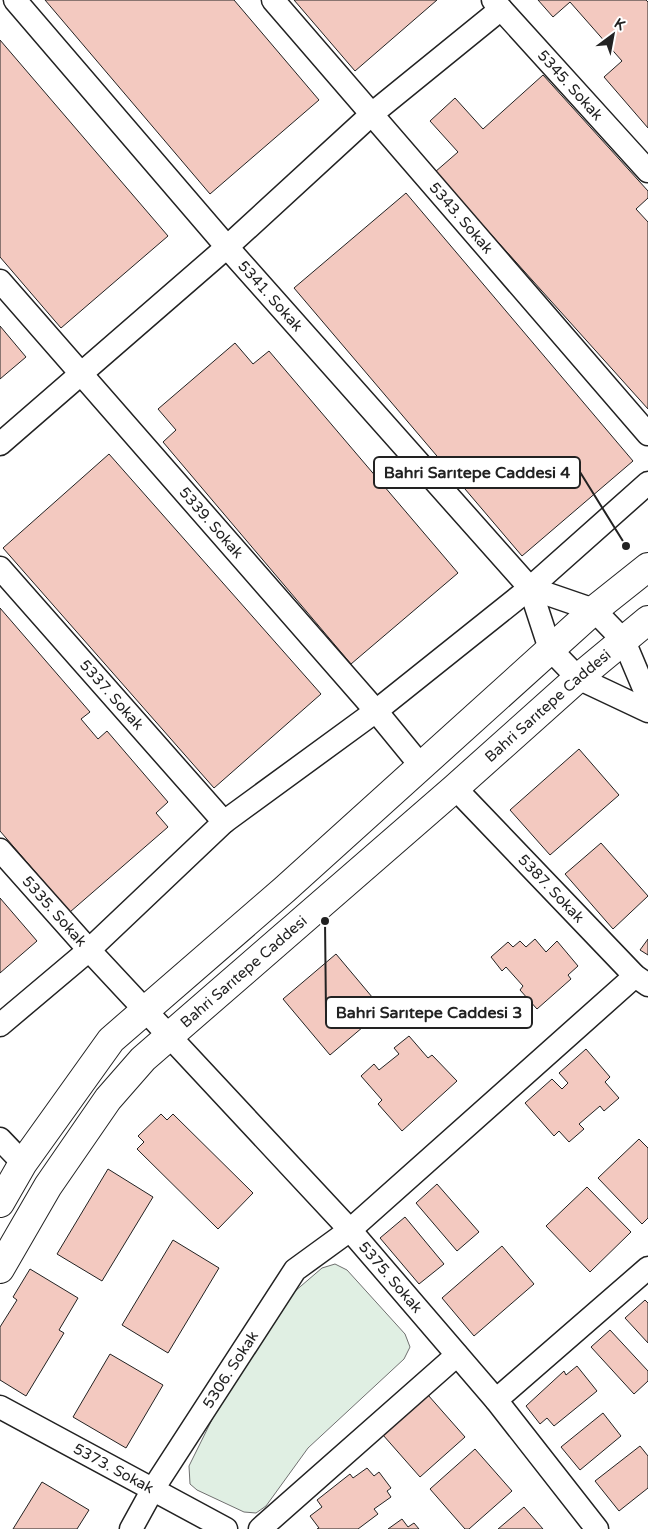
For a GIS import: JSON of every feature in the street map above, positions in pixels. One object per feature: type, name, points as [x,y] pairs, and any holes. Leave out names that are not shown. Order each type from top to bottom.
[{"type":"main road","points":[[0,1203],[23,1163],[111,1040],[284,890],[594,610],[648,566]]},
{"type":"main road","name":"Bahri Sarıtepe Caddesi","points":[[0,1269],[48,1186],[108,1099],[143,1059],[455,788],[578,678],[648,620]]},
{"type":"street","name":"5341. Sokak","points":[[15,0],[227,247],[530,588]]},
{"type":"street","name":"5343. Sokak","points":[[274,0],[648,434]]},
{"type":"street","points":[[0,444],[227,247],[373,113],[497,4]]},
{"type":"street","name":"5345. Sokak","points":[[497,4],[648,171]]},
{"type":"street","name":"5339. Sokak","points":[[0,281],[376,711],[421,766]]},
{"type":"street","points":[[0,1025],[89,950],[224,822],[376,711],[530,588],[648,483]]},
{"type":"street","name":"5337. Sokak","points":[[0,568],[224,822]]},
{"type":"street","points":[[530,588],[594,610],[624,641],[648,698]]},
{"type":"street","points":[[530,588],[550,649],[578,678],[648,711]]},
{"type":"street","name":"5387. Sokak","points":[[455,788],[642,981]]},
{"type":"street","name":"5335. Sokak","points":[[0,850],[144,1010]]},
{"type":"street","name":"5306. Sokak","points":[[131,1529],[153,1489],[295,1270],[350,1230],[642,981]]},
{"type":"street","name":"5375. Sokak","points":[[144,1010],[350,1230],[496,1400],[597,1529]]},
{"type":"street","points":[[0,1139],[23,1163]]},
{"type":"street","points":[[496,1400],[648,1268]]},
{"type":"street","points":[[260,1529],[456,1355]]},
{"type":"street","name":"5373. Sokak","points":[[0,1407],[226,1529]]},
{"type":"green space","points":[[335,1264],[347,1270],[405,1334],[410,1347],[404,1359],[308,1448],[266,1506],[256,1513],[244,1512],[197,1490],[190,1484],[189,1466],[243,1357],[280,1304],[322,1268]]},
{"type":"building","points":[[45,0],[234,0],[319,100],[210,194]]},
{"type":"building","points":[[294,0],[437,0],[355,71]]},
{"type":"building","points":[[538,0],[646,0],[648,2],[648,128],[604,77],[622,61],[570,2],[553,17]]},
{"type":"building","points":[[0,40],[168,236],[61,328],[0,257]]},
{"type":"building","points":[[543,75],[648,191],[648,198],[636,209],[648,222],[648,409],[435,172],[458,152],[430,121],[455,98],[483,129]]},
{"type":"building","points":[[406,193],[633,461],[522,556],[294,288]]},
{"type":"building","points":[[0,326],[26,357],[0,379]]},
{"type":"building","points":[[235,343],[253,364],[269,351],[458,573],[351,664],[163,442],[176,430],[158,409]]},
{"type":"building","points":[[109,454],[321,694],[214,788],[3,548]]},
{"type":"building","points":[[0,608],[90,712],[81,719],[98,739],[107,731],[168,802],[156,813],[168,827],[70,912],[0,831]]},
{"type":"building","points":[[579,749],[619,795],[550,855],[510,810]]},
{"type":"building","points":[[601,843],[648,896],[613,929],[565,874]]},
{"type":"building","points":[[0,898],[37,941],[0,973]]},
{"type":"building","points":[[535,939],[546,952],[557,941],[578,966],[568,975],[571,979],[537,1009],[520,990],[523,986],[506,967],[502,971],[491,957],[508,942],[513,947],[520,941],[526,947]]},
{"type":"building","points":[[648,939],[648,955],[640,950]]},
{"type":"building","points":[[336,954],[383,1010],[330,1055],[283,999]]},
{"type":"building","points":[[409,1036],[428,1058],[432,1055],[457,1081],[402,1131],[378,1104],[382,1100],[361,1076],[374,1064],[379,1070],[399,1054],[394,1048]]},
{"type":"building","points":[[586,1049],[610,1077],[605,1082],[619,1098],[604,1111],[600,1106],[579,1124],[584,1129],[569,1142],[559,1131],[554,1136],[525,1103],[552,1079],[562,1089],[568,1083],[559,1073]]},
{"type":"building","points":[[161,1114],[167,1120],[173,1114],[253,1193],[218,1229],[137,1149],[144,1142],[138,1136]]},
{"type":"building","points":[[639,1139],[648,1148],[648,1218],[642,1224],[598,1178]]},
{"type":"building","points":[[108,1169],[153,1197],[102,1281],[57,1254]]},
{"type":"building","points":[[437,1184],[479,1232],[457,1251],[416,1203]]},
{"type":"building","points":[[587,1187],[631,1232],[590,1272],[546,1226]]},
{"type":"building","points":[[405,1217],[444,1264],[419,1284],[380,1238]]},
{"type":"building","points":[[173,1240],[219,1268],[168,1353],[122,1325]]},
{"type":"building","points":[[502,1246],[534,1284],[474,1336],[442,1298]]},
{"type":"building","points":[[30,1269],[78,1298],[59,1330],[64,1333],[26,1396],[0,1380],[0,1327],[17,1300],[13,1297]]},
{"type":"building","points":[[645,1300],[648,1303],[648,1343],[625,1318]]},
{"type":"building","points":[[610,1330],[648,1371],[648,1381],[634,1394],[591,1347]]},
{"type":"building","points":[[110,1354],[163,1385],[126,1448],[73,1417]]},
{"type":"building","points":[[577,1366],[597,1391],[554,1426],[547,1418],[540,1424],[526,1406],[564,1371],[566,1375]]},
{"type":"building","points":[[428,1395],[465,1437],[420,1477],[383,1435]]},
{"type":"building","points":[[603,1413],[621,1436],[580,1470],[561,1447]]},
{"type":"building","points":[[640,1446],[648,1456],[648,1488],[619,1511],[595,1481]]},
{"type":"building","points":[[475,1449],[512,1491],[469,1529],[465,1529],[430,1489]]},
{"type":"building","points":[[367,1468],[374,1476],[379,1472],[391,1488],[387,1491],[391,1497],[374,1509],[378,1514],[358,1529],[317,1529],[319,1528],[310,1516],[322,1507],[317,1500],[350,1474],[353,1478]]},
{"type":"building","points":[[42,1482],[89,1510],[77,1529],[13,1529]]},
{"type":"building","points":[[524,1507],[543,1529],[498,1529]]},
{"type":"building","points":[[402,1519],[408,1527],[414,1523],[419,1529],[388,1529]]},
{"type":"place","name":"Bahri Sarıtepe Caddesi 4","points":[[626,546]]},
{"type":"place","name":"Bahri Sarıtepe Caddesi 3","points":[[325,921]]}]
